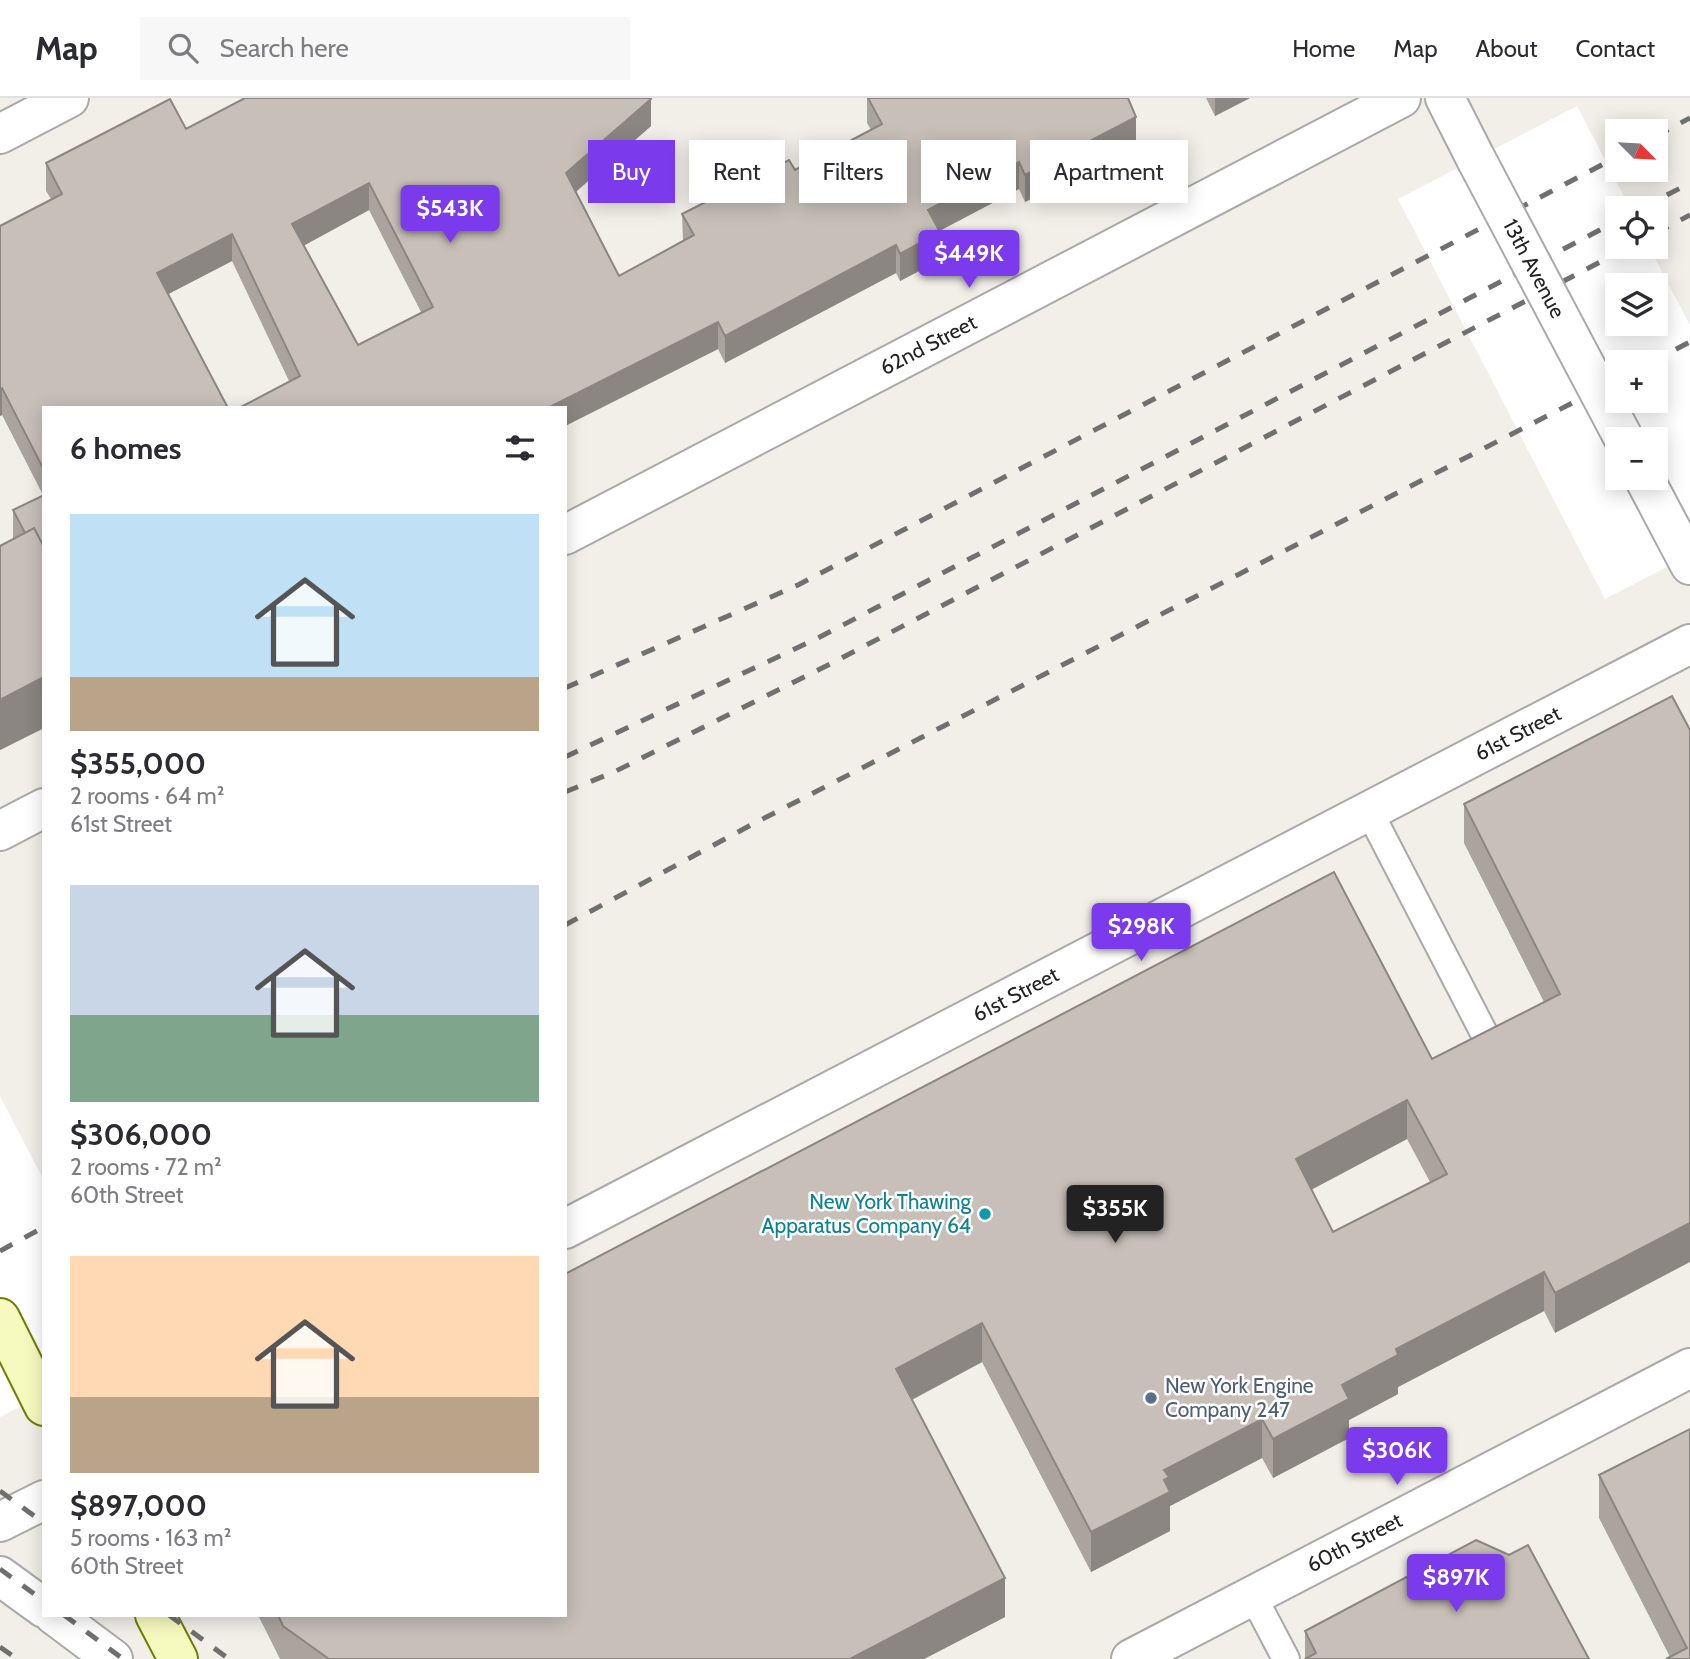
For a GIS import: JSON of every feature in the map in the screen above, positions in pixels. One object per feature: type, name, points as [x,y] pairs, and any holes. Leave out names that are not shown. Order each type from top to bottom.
[{"type":"main road","points":[[0,1318],[41,1402]]},
{"type":"main road","points":[[156,1617],[178,1659]]},
{"type":"street","points":[[0,134],[69,98]]},
{"type":"street","name":"62nd Street","points":[[567,534],[1401,98]]},
{"type":"street","name":"13th Avenue","points":[[1445,98],[1618,427]]},
{"type":"street","points":[[1650,490],[1688,561]]},
{"type":"street","name":"61st Street","points":[[567,1228],[1690,644]]},
{"type":"street","points":[[0,831],[42,809]]},
{"type":"street","name":"60th Street","points":[[1131,1659],[1690,1368]]},
{"type":"street","points":[[0,1522],[42,1501]]},
{"type":"street","points":[[0,1576],[42,1607]]},
{"type":"street","points":[[57,1617],[113,1659]]},
{"type":"lane","points":[[1369,811],[1485,1035]]},
{"type":"lane","points":[[1253,1596],[1286,1659]]},
{"type":"pier","points":[[1577,106],[1605,160],[1605,182],[1616,182],[1624,196],[1605,196],[1605,259],[1655,259],[1663,273],[1605,273],[1605,336],[1668,336],[1668,283],[1690,325],[1690,555],[1605,599],[1398,199]]},
{"type":"pier","points":[[0,1096],[42,1177],[42,1396],[0,1417]]},
{"type":"building","points":[[245,98],[650,98],[604,140],[588,140],[588,154],[566,173],[619,276],[694,235],[682,214],[704,203],[785,203],[785,162],[789,160],[795,170],[799,168],[799,203],[907,203],[907,140],[852,140],[882,124],[868,98],[1128,98],[1136,117],[1092,140],[1030,140],[1030,172],[1025,175],[1019,162],[1016,164],[1016,140],[921,140],[921,203],[941,203],[928,210],[940,232],[900,254],[896,245],[725,336],[718,322],[552,406],[243,406],[300,376],[232,234],[157,273],[227,406],[42,406],[42,466],[2,388],[0,389],[0,226],[62,194],[46,163],[170,99],[186,129]],"holes":[[[369,183],[433,307],[358,345],[292,224]]]},
{"type":"building","points":[[42,496],[42,543],[34,528],[25,533],[13,510]]},
{"type":"building","points":[[34,528],[42,543],[42,678],[0,700],[0,546]]},
{"type":"building","points":[[1672,696],[1690,730],[1690,1223],[1555,1293],[1544,1272],[1396,1349],[1398,1355],[1342,1385],[1349,1399],[1273,1439],[1262,1419],[1164,1470],[1169,1477],[1164,1480],[1170,1492],[1091,1532],[982,1323],[896,1369],[1005,1578],[850,1659],[329,1659],[283,1626],[279,1617],[567,1617],[567,1273],[1334,872],[1432,1059],[1560,994],[1464,804]],"holes":[[[1407,1100],[1447,1174],[1333,1232],[1296,1159]]]},
{"type":"building","points":[[1690,1429],[1690,1659],[1666,1659],[1687,1648],[1599,1475]]},
{"type":"building","points":[[1476,1540],[1509,1555],[1528,1545],[1589,1659],[1305,1659],[1316,1653],[1305,1631]]},
{"type":"railway","points":[[1668,130],[1690,118]]},
{"type":"railway","points":[[567,687],[798,585],[1605,163]]},
{"type":"railway","points":[[1665,196],[1690,183]]},
{"type":"railway","points":[[1668,227],[1690,215]]},
{"type":"railway","points":[[567,756],[818,638],[1605,227]]},
{"type":"railway","points":[[567,791],[614,772],[834,662],[1606,259]]},
{"type":"railway","points":[[1668,353],[1690,342]]},
{"type":"railway","points":[[567,924],[751,825],[1605,386]]},
{"type":"railway","points":[[0,1251],[42,1228]]},
{"type":"railway","points":[[0,1491],[42,1522]]},
{"type":"railway","points":[[0,1569],[42,1600]]},
{"type":"railway","points":[[67,1617],[123,1659]]},
{"type":"railway","points":[[172,1617],[229,1659]]},
{"type":"railway","points":[[0,1647],[17,1659]]},
{"type":"place","name":"New York Thawing Apparatus Company 64","points":[[985,1214]]},
{"type":"place","name":"New York Engine Company 247","points":[[1151,1398]]}]
